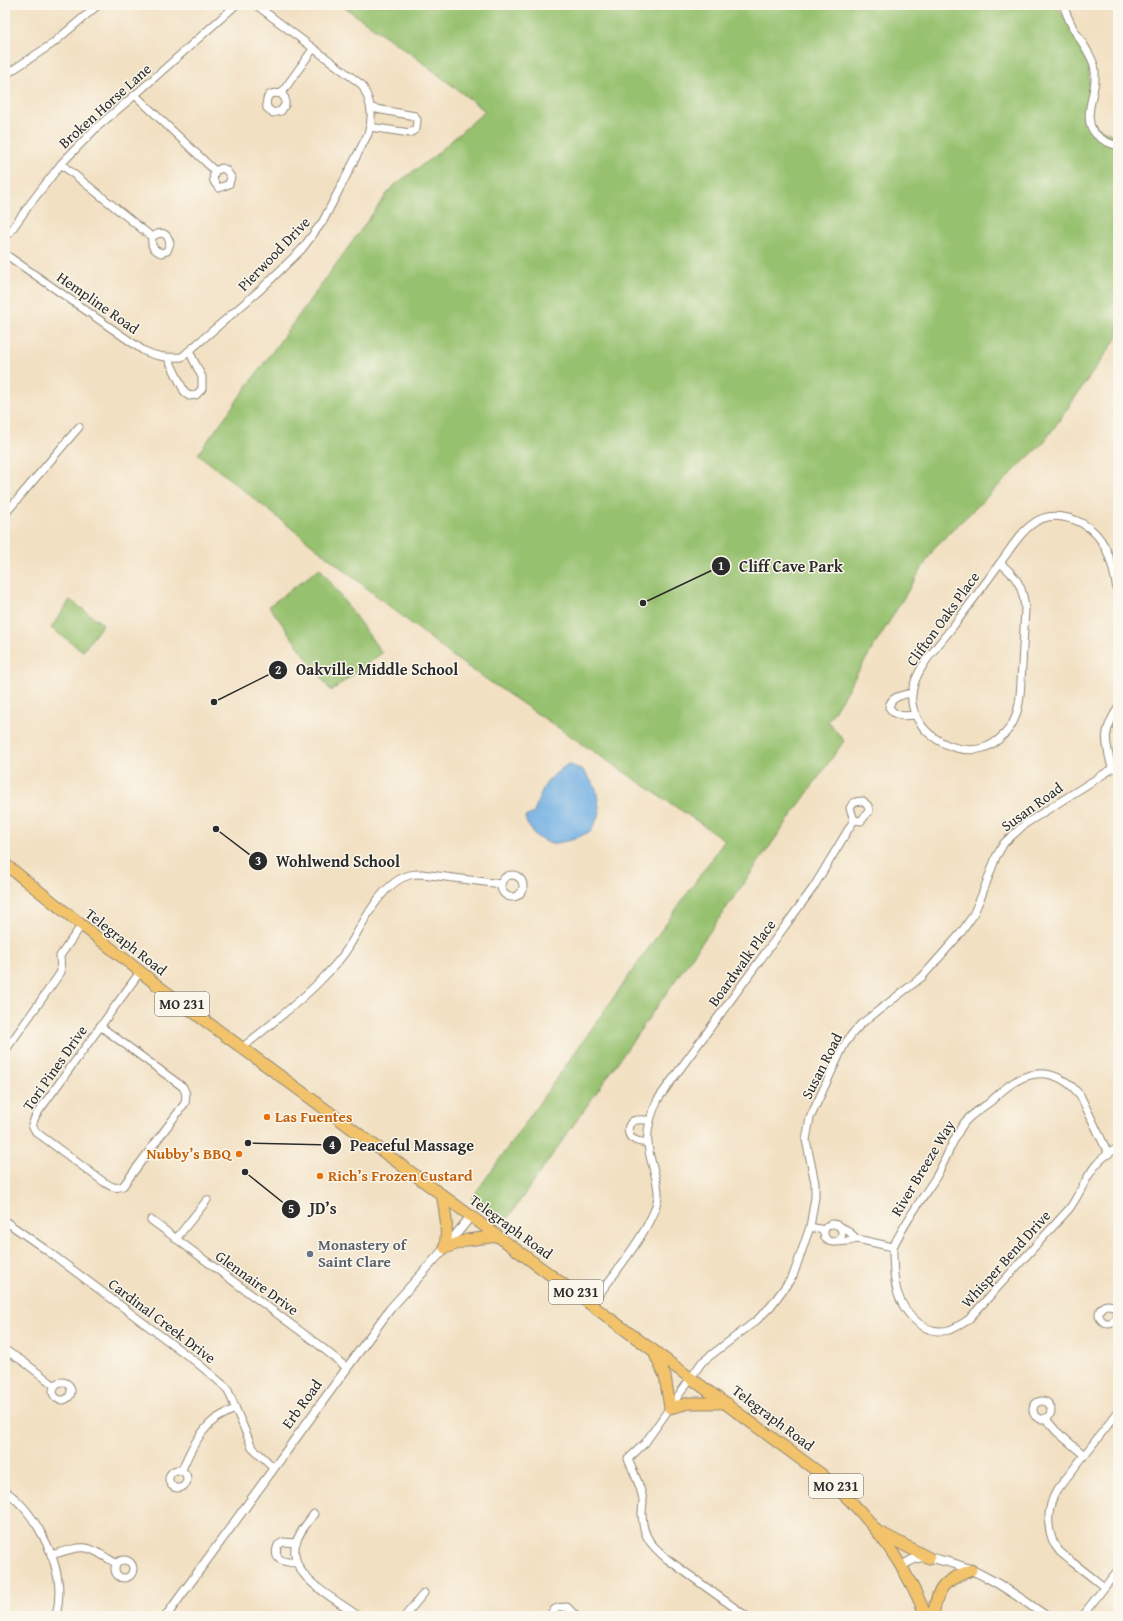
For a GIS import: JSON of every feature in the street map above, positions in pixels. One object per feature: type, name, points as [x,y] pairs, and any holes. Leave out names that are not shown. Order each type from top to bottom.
[{"type":"main road","name":"Telegraph Road","points":[[5,864],[140,972],[727,1403],[821,1474],[846,1496],[879,1532],[902,1566],[926,1616]]},
{"type":"main road","points":[[442,1195],[447,1224],[444,1248],[467,1240],[498,1236]]},
{"type":"main road","points":[[653,1349],[665,1376],[670,1408],[689,1402],[727,1403]]},
{"type":"main road","points":[[879,1532],[929,1558]]},
{"type":"main road","points":[[933,1616],[936,1600],[946,1584],[952,1578],[971,1570]]},
{"type":"street","points":[[5,75],[52,44],[98,5]]},
{"type":"street","name":"Broken Horse Lane","points":[[5,239],[61,164],[97,127],[236,5]]},
{"type":"street","name":"Pierwood Drive","points":[[182,357],[260,290],[302,249],[323,221],[340,190],[370,127],[370,99],[362,85],[256,5]]},
{"type":"street","points":[[1063,5],[1073,27],[1094,64],[1096,72],[1089,112],[1091,125],[1098,136],[1103,140],[1118,146]]},
{"type":"street","points":[[281,94],[313,49]]},
{"type":"street","points":[[135,95],[215,171]]},
{"type":"street","points":[[370,127],[410,133],[416,129],[418,125],[415,116],[371,108]]},
{"type":"street","points":[[61,164],[152,237]]},
{"type":"street","name":"Hempline Road","points":[[5,254],[144,351],[156,356],[168,358],[182,357]]},
{"type":"street","points":[[168,358],[184,392],[189,396],[196,395],[202,389],[202,378],[189,351]]},
{"type":"street","points":[[5,514],[79,426]]},
{"type":"street","name":"Clifton Oaks Place","points":[[912,693],[921,669],[1019,536],[1032,524],[1042,519],[1051,516],[1072,519],[1091,528],[1099,537],[1112,562],[1118,596]]},
{"type":"street","points":[[916,715],[899,716],[892,712],[889,707],[893,699],[912,693],[916,715],[928,733],[940,742],[952,747],[975,750],[984,748],[1001,737],[1011,726],[1020,701],[1025,609],[1021,588],[1010,571],[1000,563]]},
{"type":"street","points":[[1115,767],[1106,741],[1106,734],[1111,718],[1118,708]]},
{"type":"street","name":"Susan Road","points":[[746,1616],[655,1549],[647,1538],[643,1529],[643,1500],[639,1483],[628,1459],[645,1443],[706,1359],[757,1320],[771,1306],[793,1276],[810,1226],[815,1183],[806,1140],[807,1130],[810,1118],[844,1046],[861,1024],[922,977],[960,934],[972,917],[996,857],[1004,843],[1025,824],[1115,767]]},
{"type":"street","name":"Boardwalk Place","points":[[592,1304],[646,1230],[654,1210],[658,1193],[648,1143],[650,1120],[658,1099],[813,888],[854,820]]},
{"type":"street","points":[[242,1048],[321,980],[347,949],[365,918],[383,893],[396,882],[410,875],[422,874],[501,884]]},
{"type":"street","points":[[5,1051],[61,972],[60,956],[81,926]]},
{"type":"street","name":"Tori Pines Drive","points":[[100,1026],[183,1087],[186,1094],[185,1103],[123,1186],[118,1188],[112,1187],[83,1167],[36,1132],[32,1125],[36,1115],[100,1026],[140,972]]},
{"type":"street","name":"River Breeze Way","points":[[893,1247],[903,1226],[937,1175],[965,1122],[1015,1081],[1025,1076],[1036,1073],[1057,1076],[1073,1087],[1080,1095],[1108,1153]]},
{"type":"street","points":[[648,1143],[635,1141],[630,1137],[628,1132],[629,1125],[633,1121],[650,1120]]},
{"type":"street","name":"Whisper Bend Drive","points":[[893,1247],[895,1282],[903,1306],[911,1316],[925,1327],[934,1330],[949,1330],[968,1320],[1080,1194],[1086,1178],[1093,1167],[1108,1153],[1118,1148]]},
{"type":"street","points":[[176,1239],[207,1200]]},
{"type":"street","name":"Erb Road","points":[[166,1616],[273,1467],[390,1309],[471,1216]]},
{"type":"street","name":"Glennaire Drive","points":[[151,1220],[319,1345],[346,1367]]},
{"type":"street","name":"Cardinal Creek Drive","points":[[5,1221],[196,1362],[227,1388],[252,1447],[273,1467]]},
{"type":"street","points":[[824,1230],[827,1226],[835,1224],[847,1230],[857,1238],[893,1247]]},
{"type":"street","points":[[810,1226],[824,1230]]},
{"type":"street","points":[[835,1242],[842,1236],[840,1227]]},
{"type":"street","points":[[824,1230],[826,1239],[830,1242],[849,1241],[857,1238]]},
{"type":"street","points":[[5,1350],[24,1362],[55,1386]]},
{"type":"street","points":[[182,1470],[192,1446],[203,1432],[214,1420],[235,1409]]},
{"type":"street","points":[[1104,1587],[1060,1552],[1053,1541],[1049,1528],[1049,1513],[1052,1498],[1084,1454],[1118,1412]]},
{"type":"street","points":[[1045,1418],[1056,1431],[1084,1454]]},
{"type":"street","points":[[5,1491],[22,1506],[34,1520],[51,1555],[56,1570],[59,1591],[56,1616]]},
{"type":"street","points":[[314,1514],[302,1531],[296,1543],[296,1563],[299,1570],[312,1583],[358,1616]]},
{"type":"street","points":[[296,1543],[283,1542],[278,1545],[276,1550],[276,1555],[282,1560],[296,1563]]},
{"type":"street","points":[[51,1555],[79,1547],[85,1547],[91,1548],[117,1564]]},
{"type":"street","points":[[902,1566],[914,1559],[929,1558],[953,1563],[971,1570],[1005,1588],[1046,1616]]},
{"type":"street","points":[[1082,1616],[1118,1570]]},
{"type":"street","points":[[405,1616],[424,1593]]},
{"type":"street","points":[[550,1616],[556,1608],[567,1607],[576,1616]]},
{"type":"green space","points":[[341,5],[1056,5],[1088,53],[1091,125],[1118,137],[1118,336],[1044,442],[935,547],[828,721],[844,741],[505,1222],[472,1198],[725,840],[456,659],[198,454],[392,187],[433,157],[485,111],[414,56]]},
{"type":"green space","points":[[320,568],[382,653],[331,691],[269,606]]},
{"type":"green space","points":[[70,600],[103,624],[83,651],[51,628]]},
{"type":"water","points":[[568,764],[583,770],[596,788],[600,813],[591,831],[572,840],[551,844],[537,837],[527,824],[525,817],[534,813],[542,790],[549,780]]},
{"type":"waterway","points":[[5,1570],[9,1566]]},
{"type":"place","name":"Cliff Cave Park","points":[[643,603]]},
{"type":"place","name":"Oakville Middle School","points":[[214,702]]},
{"type":"place","name":"Wohlwend School","points":[[216,829]]},
{"type":"place","name":"Las Fuentes","points":[[267,1117]]},
{"type":"place","name":"Peaceful Massage","points":[[248,1143]]},
{"type":"place","name":"Nubby’s BBQ","points":[[239,1154]]},
{"type":"place","name":"JD’s","points":[[245,1172]]},
{"type":"place","name":"Rich’s Frozen Custard","points":[[320,1176]]},
{"type":"place","name":"Monastery of Saint Clare","points":[[310,1254]]}]
